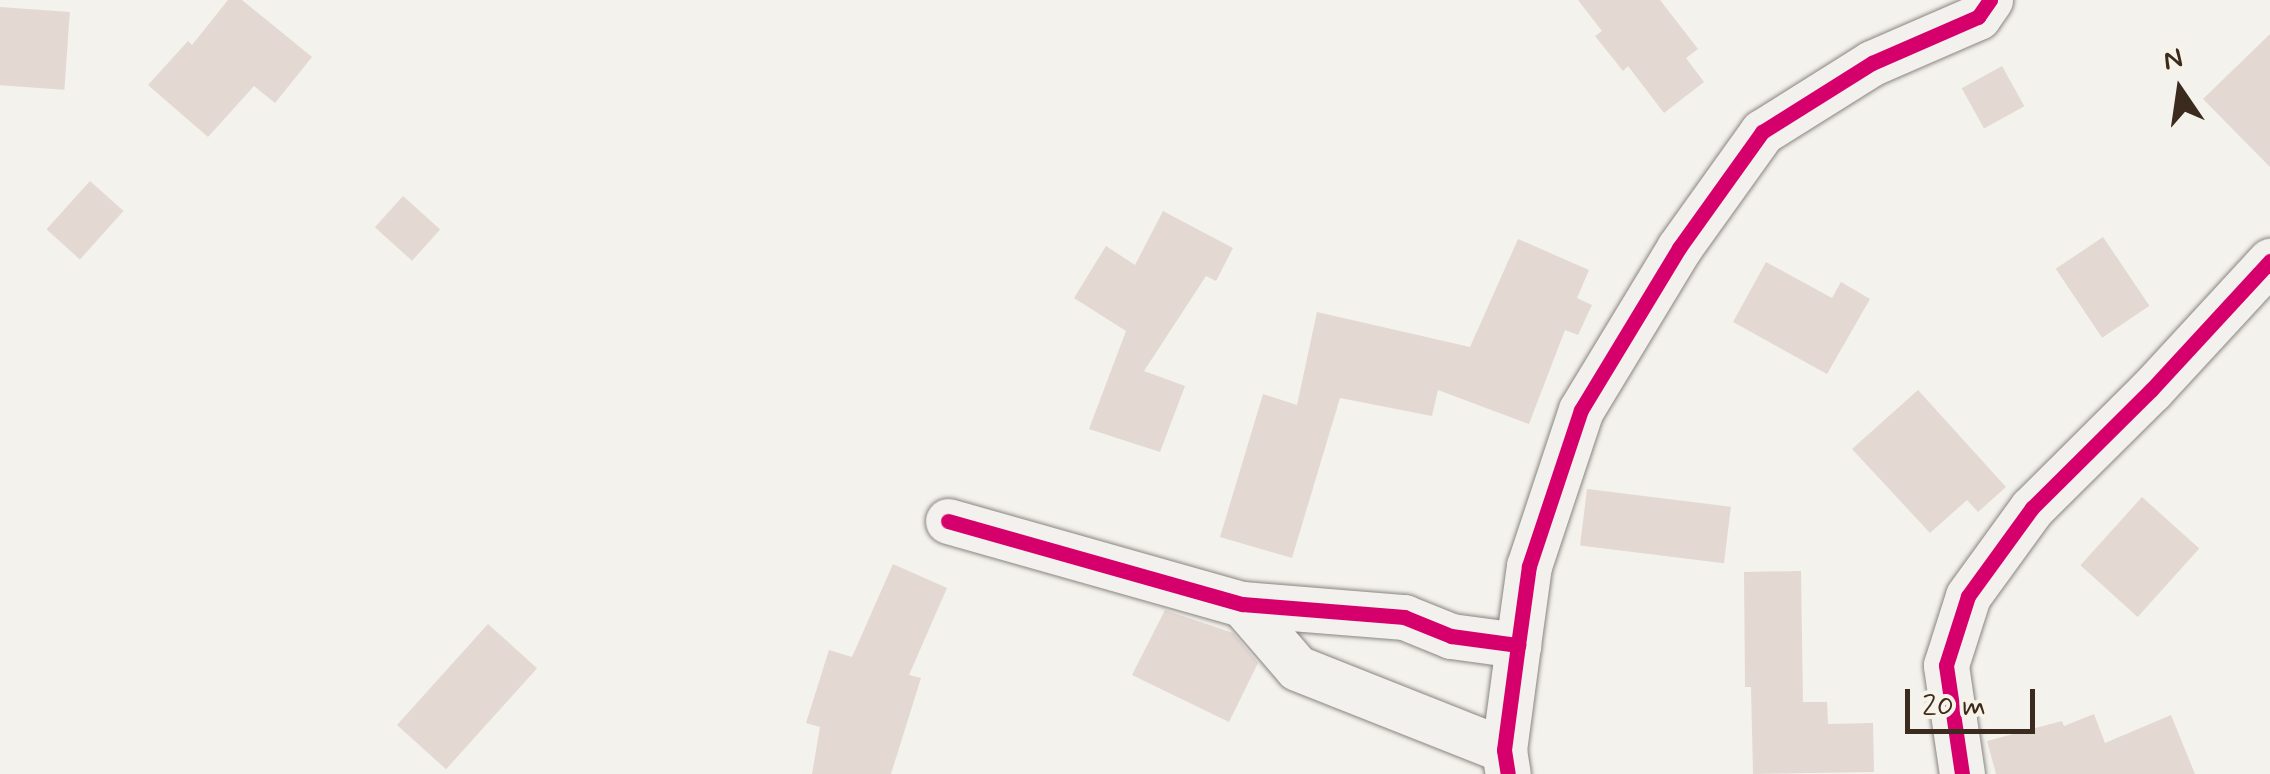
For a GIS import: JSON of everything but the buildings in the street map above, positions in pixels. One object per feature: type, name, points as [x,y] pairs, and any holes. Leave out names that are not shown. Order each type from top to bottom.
[{"type":"street","points":[[1242,604],[1297,668],[1506,762],[1530,566],[1581,410],[1678,248],[1762,132],[1872,63],[1978,17],[1990,0]]},
{"type":"street","points":[[1962,774],[1946,665],[1968,596],[2032,508],[2151,390],[2270,261]]},
{"type":"street","points":[[948,522],[1242,604],[1404,617],[1452,636],[1518,645]]},
{"type":"cycle path","points":[[1518,645],[1529,566],[1581,410],[1679,248],[1762,132],[1872,63],[1978,17],[1990,0]]},
{"type":"cycle path","points":[[1962,774],[1946,665],[1968,596],[2032,508],[2151,390],[2270,261]]},
{"type":"cycle path","points":[[948,521],[1242,604],[1404,617],[1451,636],[1518,645],[1504,750],[1508,774]]}]
